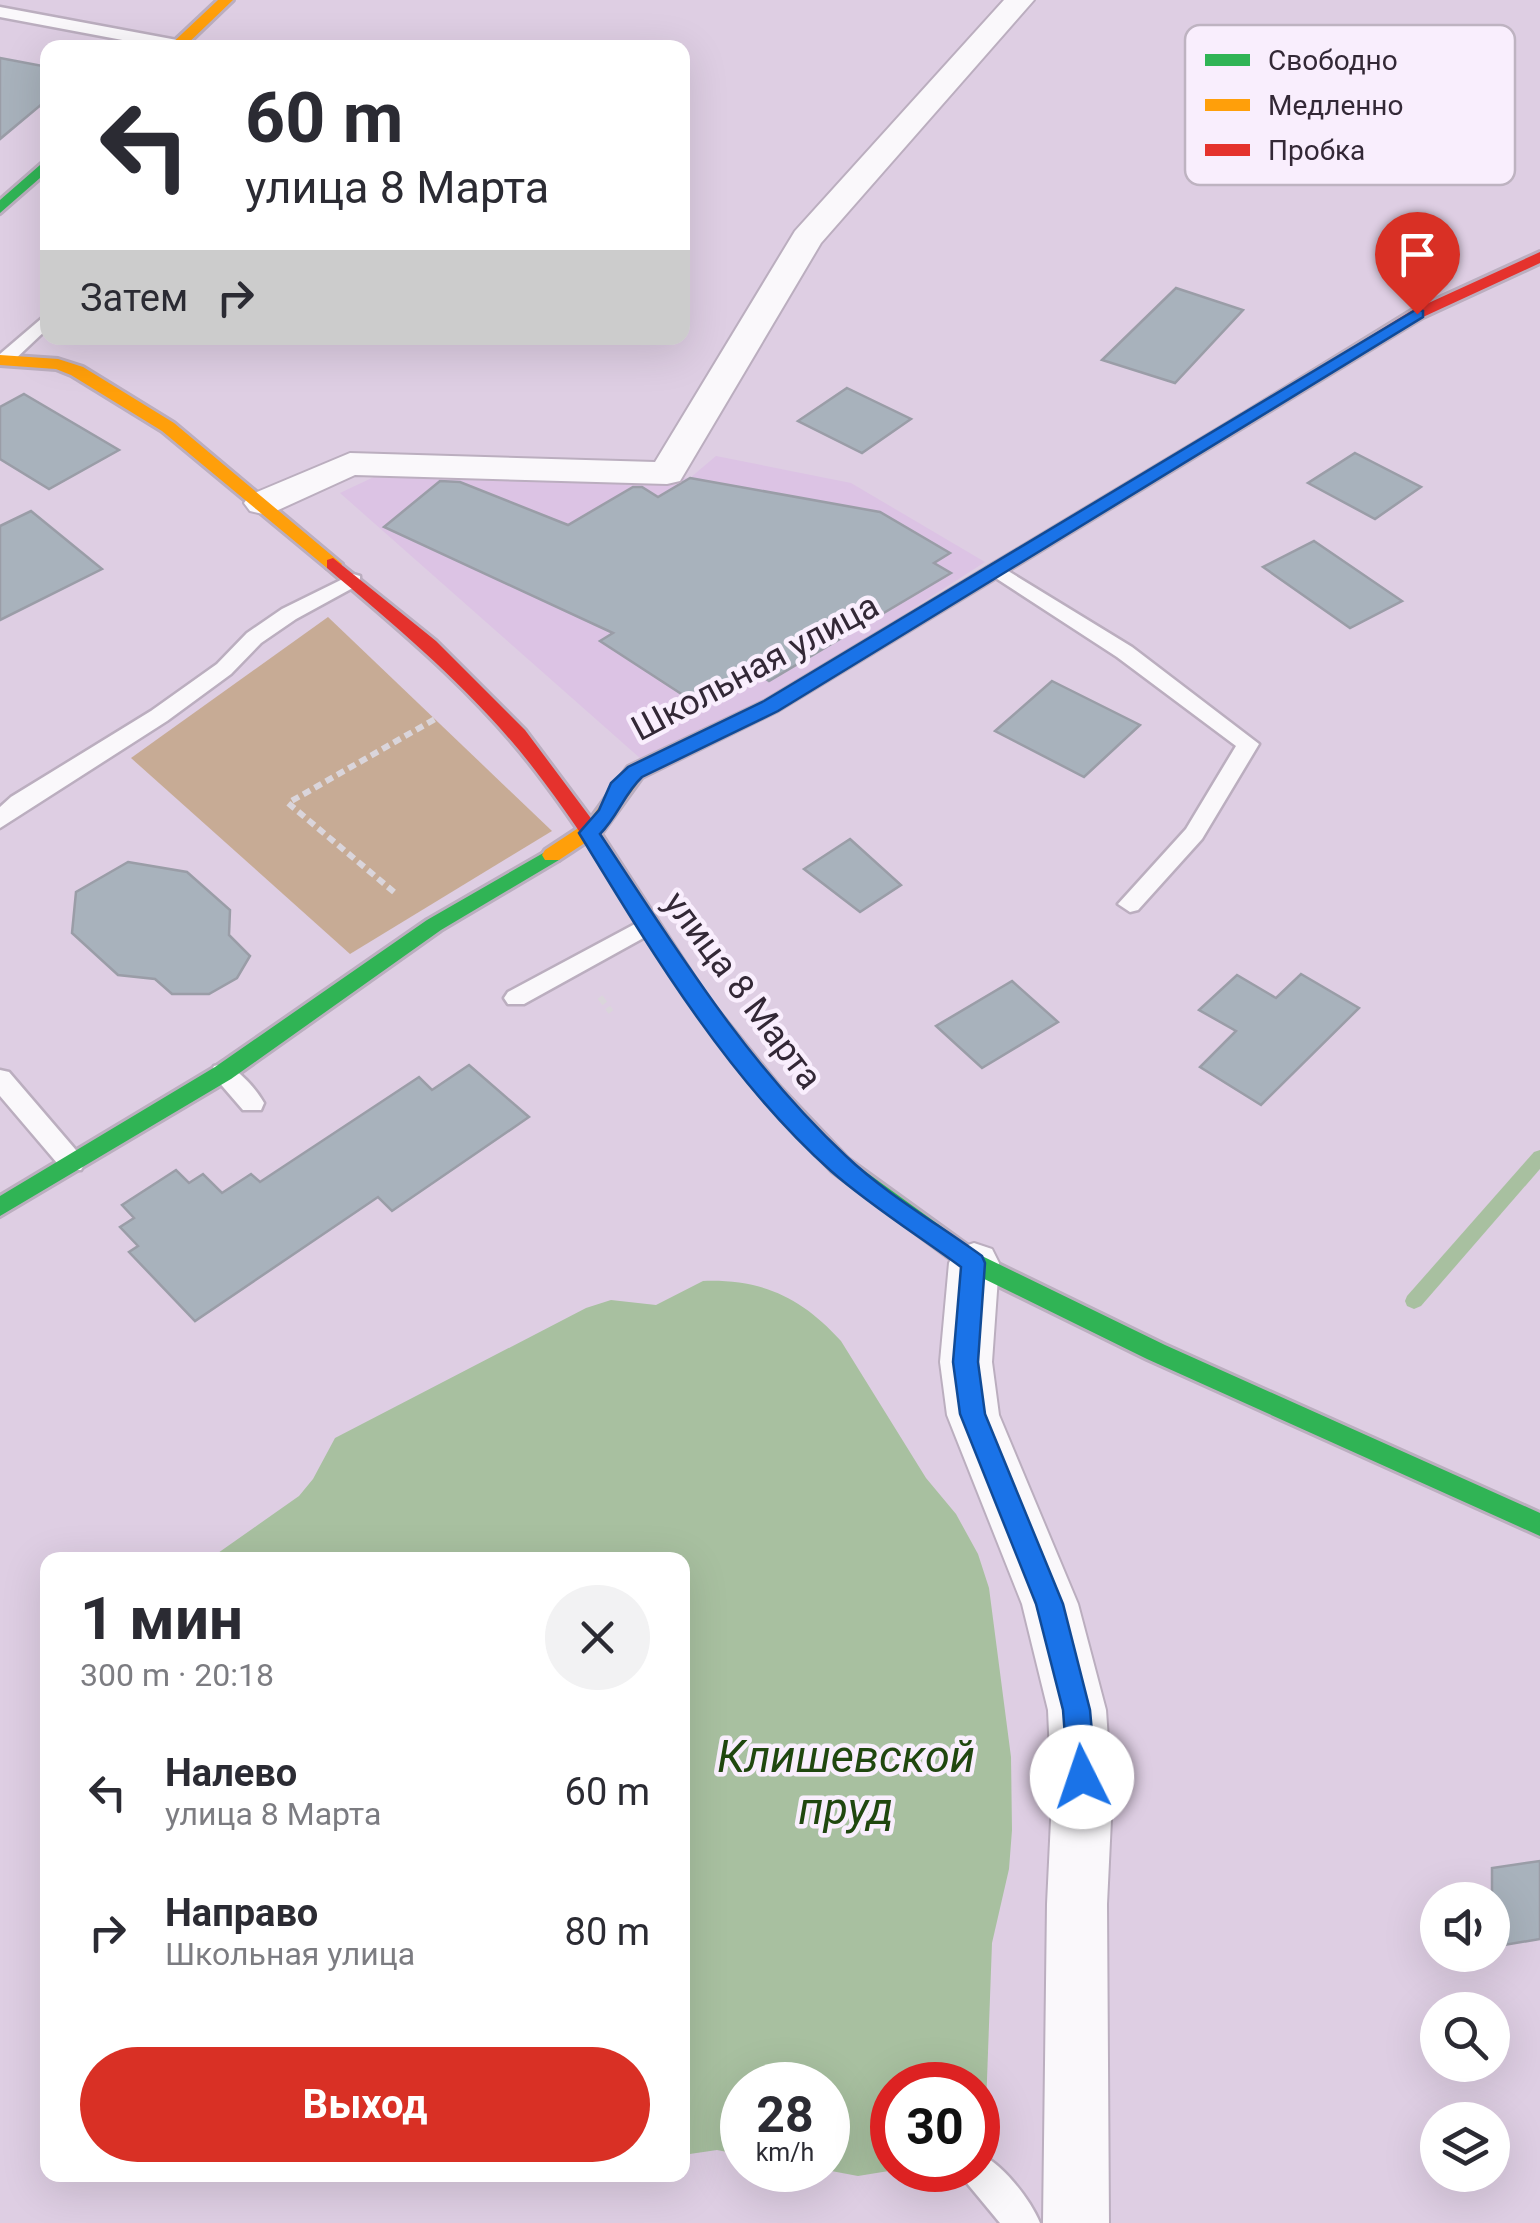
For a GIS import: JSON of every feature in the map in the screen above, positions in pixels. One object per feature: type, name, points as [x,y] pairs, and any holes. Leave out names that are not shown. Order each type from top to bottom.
[{"type":"street","points":[[182,40],[226,0]]},
{"type":"street","points":[[263,503],[350,464],[667,473],[807,238],[1020,0]]},
{"type":"street","points":[[0,208],[40,170]]},
{"type":"street","name":"Школьная улица","points":[[0,1206],[223,1073],[434,925],[589,833],[608,814],[618,788],[635,772],[771,706],[1417,314],[1540,257]]},
{"type":"street","name":"улица 8 Марта","points":[[2,360],[58,364],[95,378],[168,426],[445,658],[519,736],[756,1076],[840,1165],[974,1263],[1156,1352],[1540,1525]]},
{"type":"street","points":[[974,1263],[966,1362],[972,1414],[1050,1604],[1076,1710],[1082,1799],[1077,1904],[1076,2223]]},
{"type":"lane","points":[[0,12],[144,40]]},
{"type":"lane","points":[[2,360],[40,325]]},
{"type":"lane","points":[[995,569],[1105,635],[1194,699],[1248,744],[1194,834],[1130,904]]},
{"type":"lane","points":[[0,820],[19,802],[159,716],[224,670],[254,638],[354,580]]},
{"type":"lane","points":[[516,998],[648,925]]},
{"type":"lane","points":[[258,1011],[281,1032]]},
{"type":"lane","points":[[223,1073],[252,1103]]},
{"type":"lane","points":[[0,1079],[72,1164]]},
{"type":"lane","points":[[997,2192],[1023,2223]]},
{"type":"path","points":[[434,925],[288,803],[480,694]]},
{"type":"shaded area","points":[[716,456],[851,483],[985,562],[782,693],[641,759],[340,493],[376,476],[690,478]]},
{"type":"shaded area","points":[[328,617],[552,831],[350,954],[131,758]]},
{"type":"water","name":"Клишевской пруд","points":[[703,1281],[724,1281],[779,1294],[811,1313],[841,1341],[926,1478],[956,1514],[978,1554],[989,1588],[1011,1757],[1012,1830],[1009,1869],[992,1943],[988,2062],[870,2062],[870,2174],[850,2174],[850,2062],[720,2062],[720,2151],[690,2154],[690,1552],[219,1552],[299,1496],[335,1438],[586,1308],[611,1300],[656,1305]]},
{"type":"building","points":[[0,58],[40,66],[40,106],[0,139]]},
{"type":"building","points":[[1176,288],[1243,310],[1175,383],[1102,360]]},
{"type":"building","points":[[847,388],[911,419],[862,453],[798,421]]},
{"type":"building","points":[[24,394],[119,450],[49,489],[0,459],[0,407]]},
{"type":"building","points":[[1355,453],[1421,487],[1375,519],[1308,483]]},
{"type":"building","points":[[690,478],[880,512],[950,553],[934,563],[951,573],[769,681],[757,673],[703,708],[600,641],[613,633],[384,527],[440,481],[460,482],[568,525],[633,487],[642,487],[658,497]]},
{"type":"building","points":[[31,511],[102,569],[0,620],[0,526]]},
{"type":"building","points":[[1314,541],[1402,601],[1350,628],[1263,567]]},
{"type":"building","points":[[1052,681],[1140,725],[1084,777],[995,731]]},
{"type":"building","points":[[850,839],[901,885],[860,912],[804,869]]},
{"type":"building","points":[[128,862],[187,872],[230,910],[229,935],[250,956],[237,978],[209,994],[172,994],[155,979],[118,975],[72,933],[76,892]]},
{"type":"building","points":[[1301,974],[1359,1008],[1261,1105],[1200,1067],[1236,1031],[1199,1010],[1237,975],[1276,998]]},
{"type":"building","points":[[1012,981],[1058,1022],[982,1068],[936,1026]]},
{"type":"building","points":[[469,1065],[529,1117],[392,1211],[378,1197],[195,1321],[129,1252],[138,1246],[120,1227],[134,1218],[122,1205],[176,1170],[189,1183],[203,1174],[222,1193],[251,1174],[260,1182],[419,1077],[432,1090]]},
{"type":"building","points":[[1540,1861],[1540,1939],[1510,1944],[1510,1882],[1492,1882],[1492,1868]]},
{"type":"waterway","points":[[1414,1301],[1540,1157]]},
{"type":"traffic: fast","points":[[0,208],[40,170]]},
{"type":"traffic: fast","points":[[0,1207],[223,1073],[434,925],[552,855]]},
{"type":"traffic: fast","points":[[769,1090],[840,1165],[974,1263],[1156,1352],[1540,1525]]},
{"type":"traffic: slow","points":[[183,40],[226,0]]},
{"type":"traffic: slow","points":[[0,360],[58,364],[77,371],[168,427],[333,564]]},
{"type":"traffic: slow","points":[[552,855],[596,826],[635,772],[771,706],[1242,420]]},
{"type":"traffic: jam","points":[[1242,420],[1417,314],[1540,257]]},
{"type":"traffic: jam","points":[[333,564],[452,667],[518,735],[583,822],[701,1005],[769,1090]]},
{"type":"route","points":[[1082,1777],[1076,1710],[1050,1604],[972,1414],[966,1362],[974,1263],[840,1165],[756,1076],[696,998],[589,833],[608,814],[618,788],[635,772],[771,706],[1417,314]]}]
